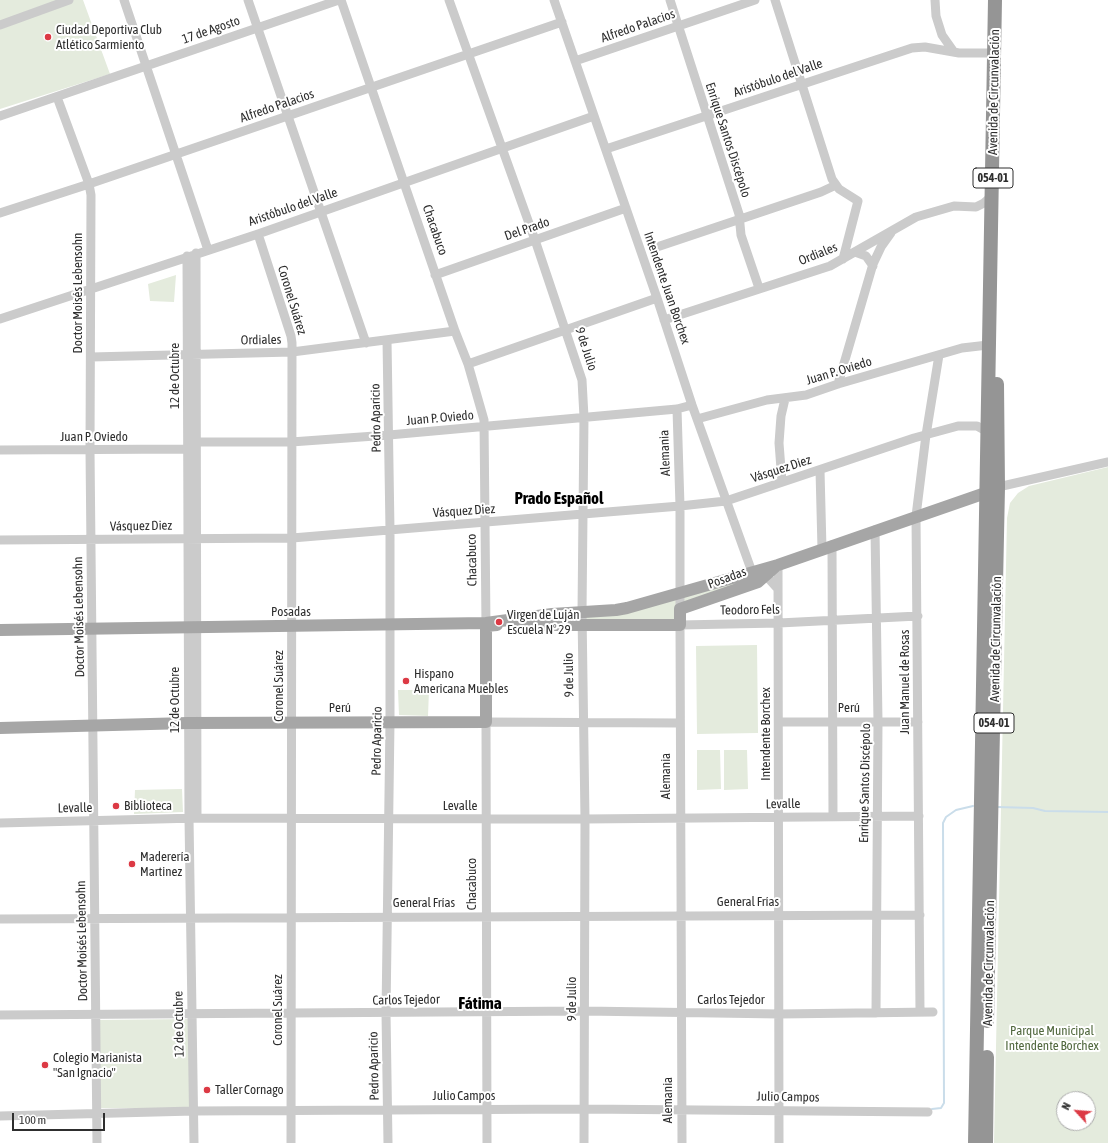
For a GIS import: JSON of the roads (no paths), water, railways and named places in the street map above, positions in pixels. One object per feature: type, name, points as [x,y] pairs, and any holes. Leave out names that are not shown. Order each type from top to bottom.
[{"type":"highway","name":"Avenida de Circunvalación","points":[[986,1143],[992,490],[988,432],[988,345],[992,216],[995,0]]},
{"type":"highway","name":"Avenida de Circunvalación","points":[[975,1143],[992,490],[998,416],[990,304]]},
{"type":"main road","name":"Posadas","points":[[486,624],[552,614],[627,608],[778,565],[992,490]]},
{"type":"main road","name":"Posadas","points":[[680,609],[764,578],[778,565]]},
{"type":"main road","name":"Alemania","points":[[680,609],[680,625]]},
{"type":"main road","name":"Posadas","points":[[0,630],[486,624],[582,625]]},
{"type":"main road","name":"Chacabuco","points":[[486,624],[486,722]]},
{"type":"main road","name":"Teodoro Fels","points":[[582,625],[680,625]]},
{"type":"main road","name":"Perú","points":[[0,728],[193,723],[486,722]]},
{"type":"street","points":[[0,25],[69,0]]},
{"type":"street","points":[[124,0],[208,250]]},
{"type":"street","points":[[248,0],[366,343]]},
{"type":"street","name":"17 de Agosto","points":[[0,116],[340,0]]},
{"type":"street","name":"Chacabuco","points":[[340,0],[372,88],[455,331],[468,364],[485,427],[486,624]]},
{"type":"street","name":"9 de Julio","points":[[449,0],[536,240],[582,380],[584,417],[582,514],[585,819],[584,1143]]},
{"type":"street","name":"Intendente Juan Borchex","points":[[554,0],[657,298],[697,420],[752,572]]},
{"type":"street","name":"Enrique Santos Discépolo","points":[[670,0],[739,220],[741,235],[759,288]]},
{"type":"street","name":"Alfredo Palacios","points":[[575,61],[755,0]]},
{"type":"street","points":[[775,0],[832,179],[836,185],[858,200],[843,259]]},
{"type":"street","points":[[935,0],[936,16],[942,35],[956,52]]},
{"type":"street","name":"Alfredo Palacios","points":[[0,213],[176,155],[562,22]]},
{"type":"street","name":"Aristóbulo del Valle","points":[[606,149],[802,83],[912,48],[925,47],[956,52],[994,53]]},
{"type":"street","name":"Doctor Moisés Lebensohn","points":[[56,97],[89,184],[91,195],[90,450],[97,1143]]},
{"type":"street","name":"Aristóbulo del Valle","points":[[0,319],[196,253],[258,234],[594,116]]},
{"type":"street","points":[[654,248],[822,192],[836,185]]},
{"type":"street","points":[[976,207],[984,203],[992,196]]},
{"type":"street","name":"Ordiales","points":[[664,320],[817,270],[843,259],[916,217],[930,212],[954,206],[976,207],[992,216]]},
{"type":"street","name":"Del Prado","points":[[436,275],[626,208]]},
{"type":"street","points":[[838,384],[873,266],[881,247],[894,230]]},
{"type":"street","name":"Coronel Suárez","points":[[258,234],[291,336],[292,352],[292,1143]]},
{"type":"street","points":[[855,252],[866,256],[873,266]]},
{"type":"street","name":"12 de Octubre","points":[[194,1143],[191,917],[193,818],[192,355],[196,253]]},
{"type":"street","name":"12 de Octubre","points":[[187,256],[192,355]]},
{"type":"street","points":[[468,364],[657,298]]},
{"type":"street","name":"Ordiales","points":[[90,357],[292,352],[455,331]]},
{"type":"street","name":"Pedro Aparicio","points":[[387,340],[390,530],[390,722],[386,1013],[388,1143]]},
{"type":"street","name":"Juan P. Oviedo","points":[[697,420],[754,403],[814,393],[838,384],[962,348],[988,345]]},
{"type":"street","name":"Juan Manuel de Rosas","points":[[920,1012],[916,516],[926,435],[940,354]]},
{"type":"street","points":[[782,482],[779,443],[781,416],[785,399]]},
{"type":"street","name":"Juan P. Oviedo","points":[[0,450],[90,450],[291,442],[485,427],[677,409],[692,405]]},
{"type":"street","name":"Alemania","points":[[677,409],[680,506],[680,609]]},
{"type":"street","name":"Vásquez Diez","points":[[0,540],[292,538],[726,501],[926,435],[958,426],[977,426],[988,432]]},
{"type":"street","points":[[992,490],[1108,462]]},
{"type":"street","points":[[820,470],[833,620],[833,817]]},
{"type":"street","name":"Enrique Santos Discépolo","points":[[875,530],[878,722],[876,817],[876,1013]]},
{"type":"street","name":"Intendente Borchex","points":[[778,565],[780,1143]]},
{"type":"street","points":[[752,572],[773,582],[778,589]]},
{"type":"street","name":"Teodoro Fels","points":[[680,625],[779,623],[918,616]]},
{"type":"street","name":"Alemania","points":[[680,625],[679,723],[683,916],[682,1143]]},
{"type":"street","name":"Chacabuco","points":[[486,722],[487,1143]]},
{"type":"street","name":"Perú","points":[[486,722],[679,723]]},
{"type":"street","name":"Perú","points":[[779,722],[918,722]]},
{"type":"street","name":"Levalle","points":[[0,823],[193,818],[680,819],[919,816]]},
{"type":"street","name":"General Frías","points":[[0,919],[291,916],[920,915]]},
{"type":"street","name":"Carlos Tejedor","points":[[0,1015],[291,1015],[585,1011],[780,1014],[933,1012]]},
{"type":"street","name":"Julio Campos","points":[[0,1116],[194,1111],[486,1109],[682,1109],[928,1112]]},
{"type":"waterway","points":[[932,1109],[941,1108],[944,1103],[943,823],[946,817],[956,810],[973,806]]},
{"type":"waterway","points":[[997,807],[1033,808],[1045,811],[1108,812]]},
{"type":"place","name":"Ciudad Deportiva Club Atlético Sarmiento","points":[[48,37]]},
{"type":"place","name":"Virgen de Luján Escuela Nº 29","points":[[499,622]]},
{"type":"place","name":"Hispano Americana Muebles","points":[[406,681]]},
{"type":"place","name":"Biblioteca","points":[[116,806]]},
{"type":"place","name":"Maderería Martinez","points":[[132,864]]},
{"type":"place","name":"Colegio Marianista \"San Ignacio\"","points":[[45,1065]]},
{"type":"place","name":"Taller Cornago","points":[[207,1090]]},
{"type":"district","name":"Prado Español","points":[[559,499]]},
{"type":"district","name":"Fátima","points":[[480,1004]]},
{"type":"park label","name":"Parque Municipal Intendente Borchex","points":[[1052,1038]]}]
